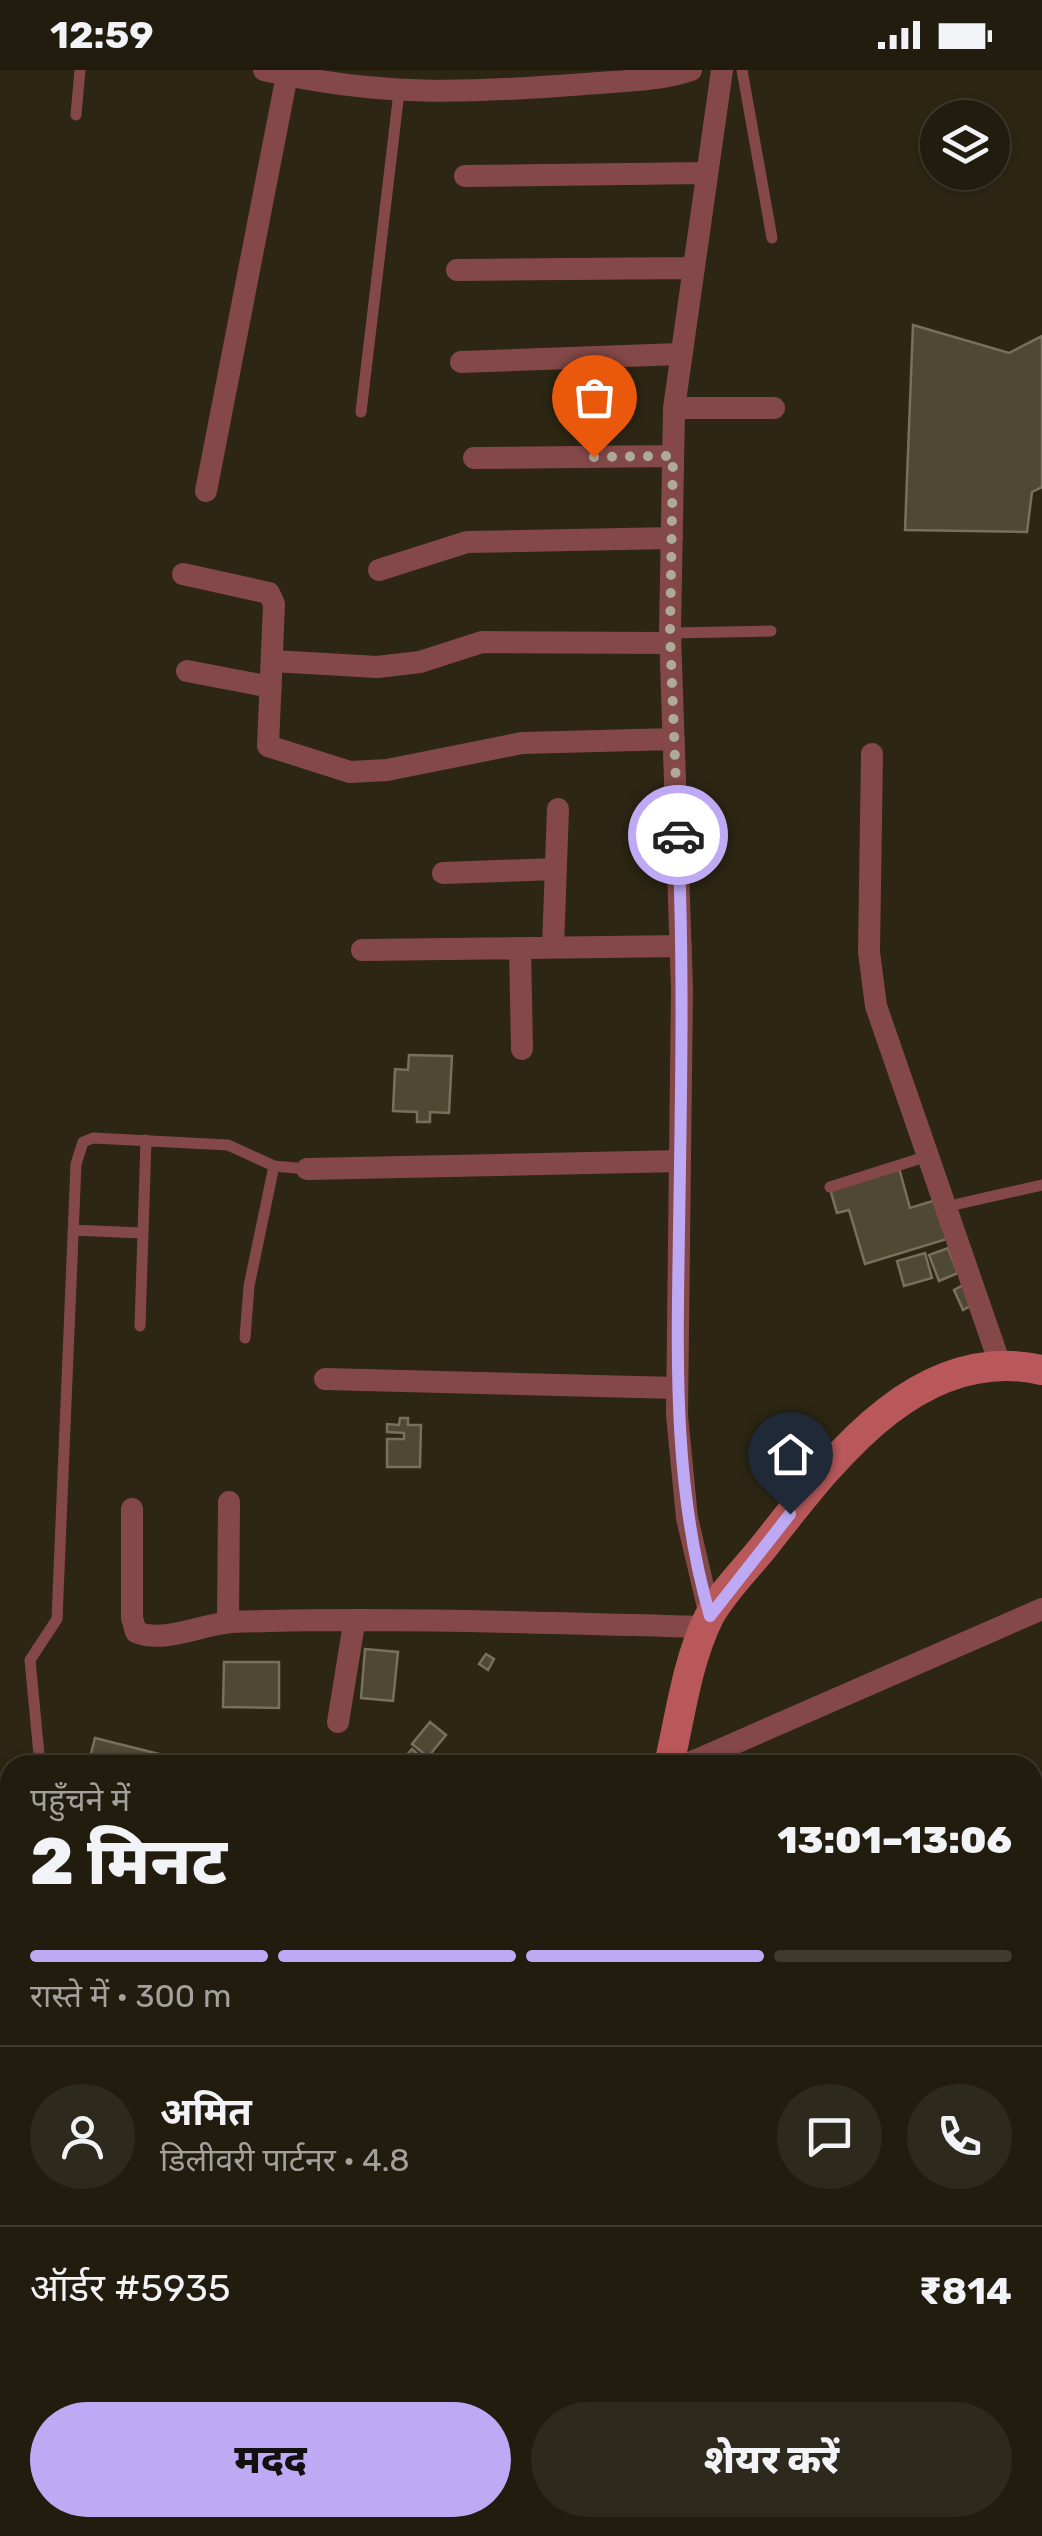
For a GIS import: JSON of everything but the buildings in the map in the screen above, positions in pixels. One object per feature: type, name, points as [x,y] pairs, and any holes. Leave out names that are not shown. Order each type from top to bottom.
[{"type":"main road","points":[[672,1755],[708,1621],[810,1488],[886,1409],[938,1380],[1028,1372]]},
{"type":"street","points":[[206,492],[276,73],[399,92],[456,94],[630,80],[691,70]]},
{"type":"street","points":[[132,1509],[136,1632],[149,1638],[228,1622],[708,1621],[687,1518],[677,1388],[681,946],[670,638],[674,408],[722,70]]},
{"type":"street","points":[[465,176],[706,172]]},
{"type":"street","points":[[456,270],[692,268]]},
{"type":"street","points":[[461,362],[679,354]]},
{"type":"street","points":[[674,408],[774,408]]},
{"type":"street","points":[[474,458],[673,456]]},
{"type":"street","points":[[379,570],[467,542],[672,538]]},
{"type":"street","points":[[184,574],[269,593],[274,604],[268,746],[350,772],[387,770],[522,743],[674,739]]},
{"type":"street","points":[[273,661],[377,667],[420,662],[482,642],[670,638]]},
{"type":"street","points":[[187,671],[271,687]]},
{"type":"street","points":[[872,754],[872,982],[945,1206],[1028,1372]]},
{"type":"street","points":[[553,948],[558,809]]},
{"type":"street","points":[[442,873],[556,869]]},
{"type":"street","points":[[362,950],[681,946]]},
{"type":"street","points":[[520,948],[522,1049]]},
{"type":"street","points":[[307,1170],[680,1161]]},
{"type":"street","points":[[326,1379],[677,1388]]},
{"type":"street","points":[[228,1502],[228,1622]]},
{"type":"street","points":[[709,1755],[1042,1609]]},
{"type":"street","points":[[338,1722],[354,1624]]},
{"type":"lane","points":[[76,115],[80,70]]},
{"type":"lane","points":[[742,70],[772,238]]},
{"type":"lane","points":[[361,412],[399,92]]},
{"type":"lane","points":[[670,638],[771,631]]},
{"type":"lane","points":[[39,1755],[30,1660],[57,1619],[77,1154],[84,1142],[93,1138],[228,1144],[274,1166],[307,1170]]},
{"type":"lane","points":[[140,1326],[146,1140]]},
{"type":"lane","points":[[830,1187],[928,1156]]},
{"type":"lane","points":[[245,1338],[249,1286],[274,1166]]},
{"type":"lane","points":[[945,1206],[1042,1185]]},
{"type":"lane","points":[[73,1230],[141,1232]]},
{"type":"way so far","points":[[594,457],[673,456],[670,633],[678,835]]},
{"type":"route","points":[[678,835],[682,989],[676,1415],[687,1518],[710,1616],[790,1514]]}]
